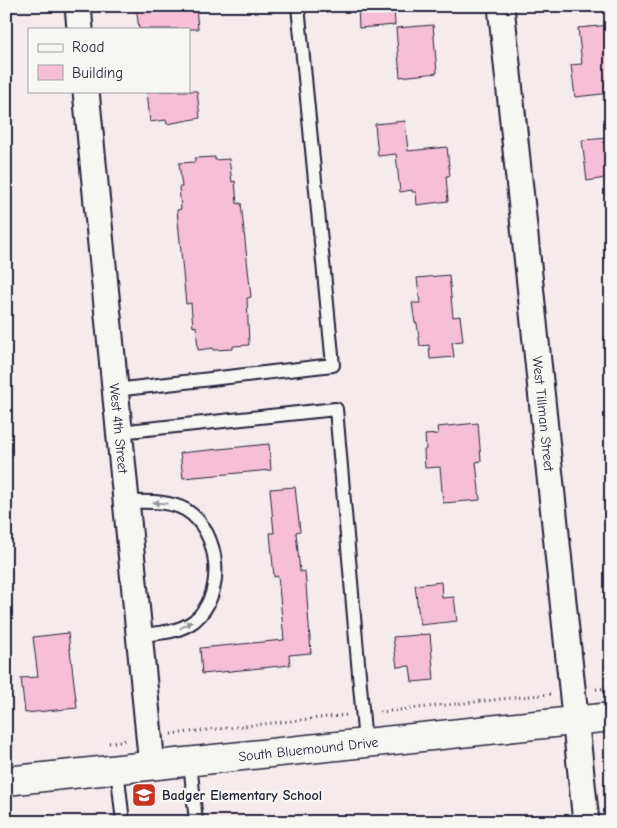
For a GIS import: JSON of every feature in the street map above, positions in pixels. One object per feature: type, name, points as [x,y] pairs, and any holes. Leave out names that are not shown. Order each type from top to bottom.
[{"type":"main road","name":"South Bluemound Drive","points":[[6,781],[611,717]]},
{"type":"street","points":[[78,6],[80,28]]},
{"type":"street","name":"West Tillman Street","points":[[501,6],[586,822]]},
{"type":"street","name":"West 4th Street","points":[[86,92],[152,766]]},
{"type":"lane","points":[[115,390],[333,365],[298,6]]},
{"type":"lane","points":[[119,432],[336,409],[365,743]]},
{"type":"lane","points":[[126,502],[164,503],[186,511],[197,519],[205,530],[214,553],[213,591],[200,615],[179,630],[139,635]]},
{"type":"lane","points":[[190,762],[196,822]]},
{"type":"lane","points":[[117,769],[123,822]]},
{"type":"path","points":[[168,734],[611,688]]},
{"type":"building","points":[[136,6],[196,6],[198,29],[139,28]]},
{"type":"building","points":[[358,6],[394,6],[395,25],[359,28]]},
{"type":"building","points":[[433,25],[437,73],[400,77],[396,28]]},
{"type":"building","points":[[611,25],[611,93],[575,97],[571,65],[582,64],[578,28]]},
{"type":"building","points":[[197,91],[200,118],[167,124],[166,120],[150,122],[147,92]]},
{"type":"building","points":[[405,121],[408,151],[447,147],[450,176],[446,176],[448,201],[417,205],[416,192],[412,192],[412,190],[400,192],[396,154],[378,156],[375,124]]},
{"type":"building","points":[[611,138],[611,177],[587,181],[582,140]]},
{"type":"building","points":[[215,157],[215,160],[229,159],[232,182],[235,181],[237,204],[241,203],[251,297],[247,298],[249,345],[233,346],[233,349],[213,350],[213,348],[198,350],[196,326],[193,327],[191,303],[186,304],[177,210],[181,209],[179,187],[182,187],[179,163],[195,162],[195,158]]},
{"type":"building","points":[[449,275],[453,317],[460,316],[463,341],[452,342],[454,357],[430,359],[429,345],[420,346],[417,323],[415,323],[412,303],[420,303],[417,278]]},
{"type":"building","points":[[478,423],[481,461],[476,462],[480,500],[443,503],[440,467],[425,468],[425,435],[438,434],[437,427]]},
{"type":"building","points":[[269,444],[271,470],[183,478],[180,453]]},
{"type":"building","points":[[295,487],[300,531],[296,532],[300,572],[305,571],[311,653],[289,655],[290,665],[202,674],[200,648],[284,640],[278,576],[274,577],[270,533],[274,533],[270,489]]},
{"type":"building","points":[[441,582],[442,598],[454,597],[457,621],[420,625],[415,585]]},
{"type":"building","points":[[68,633],[77,708],[25,713],[21,678],[38,677],[33,637]]},
{"type":"building","points":[[430,634],[434,680],[412,682],[410,666],[397,667],[393,637]]},
{"type":"place","name":"Badger Elementary School","points":[[144,795]]}]
